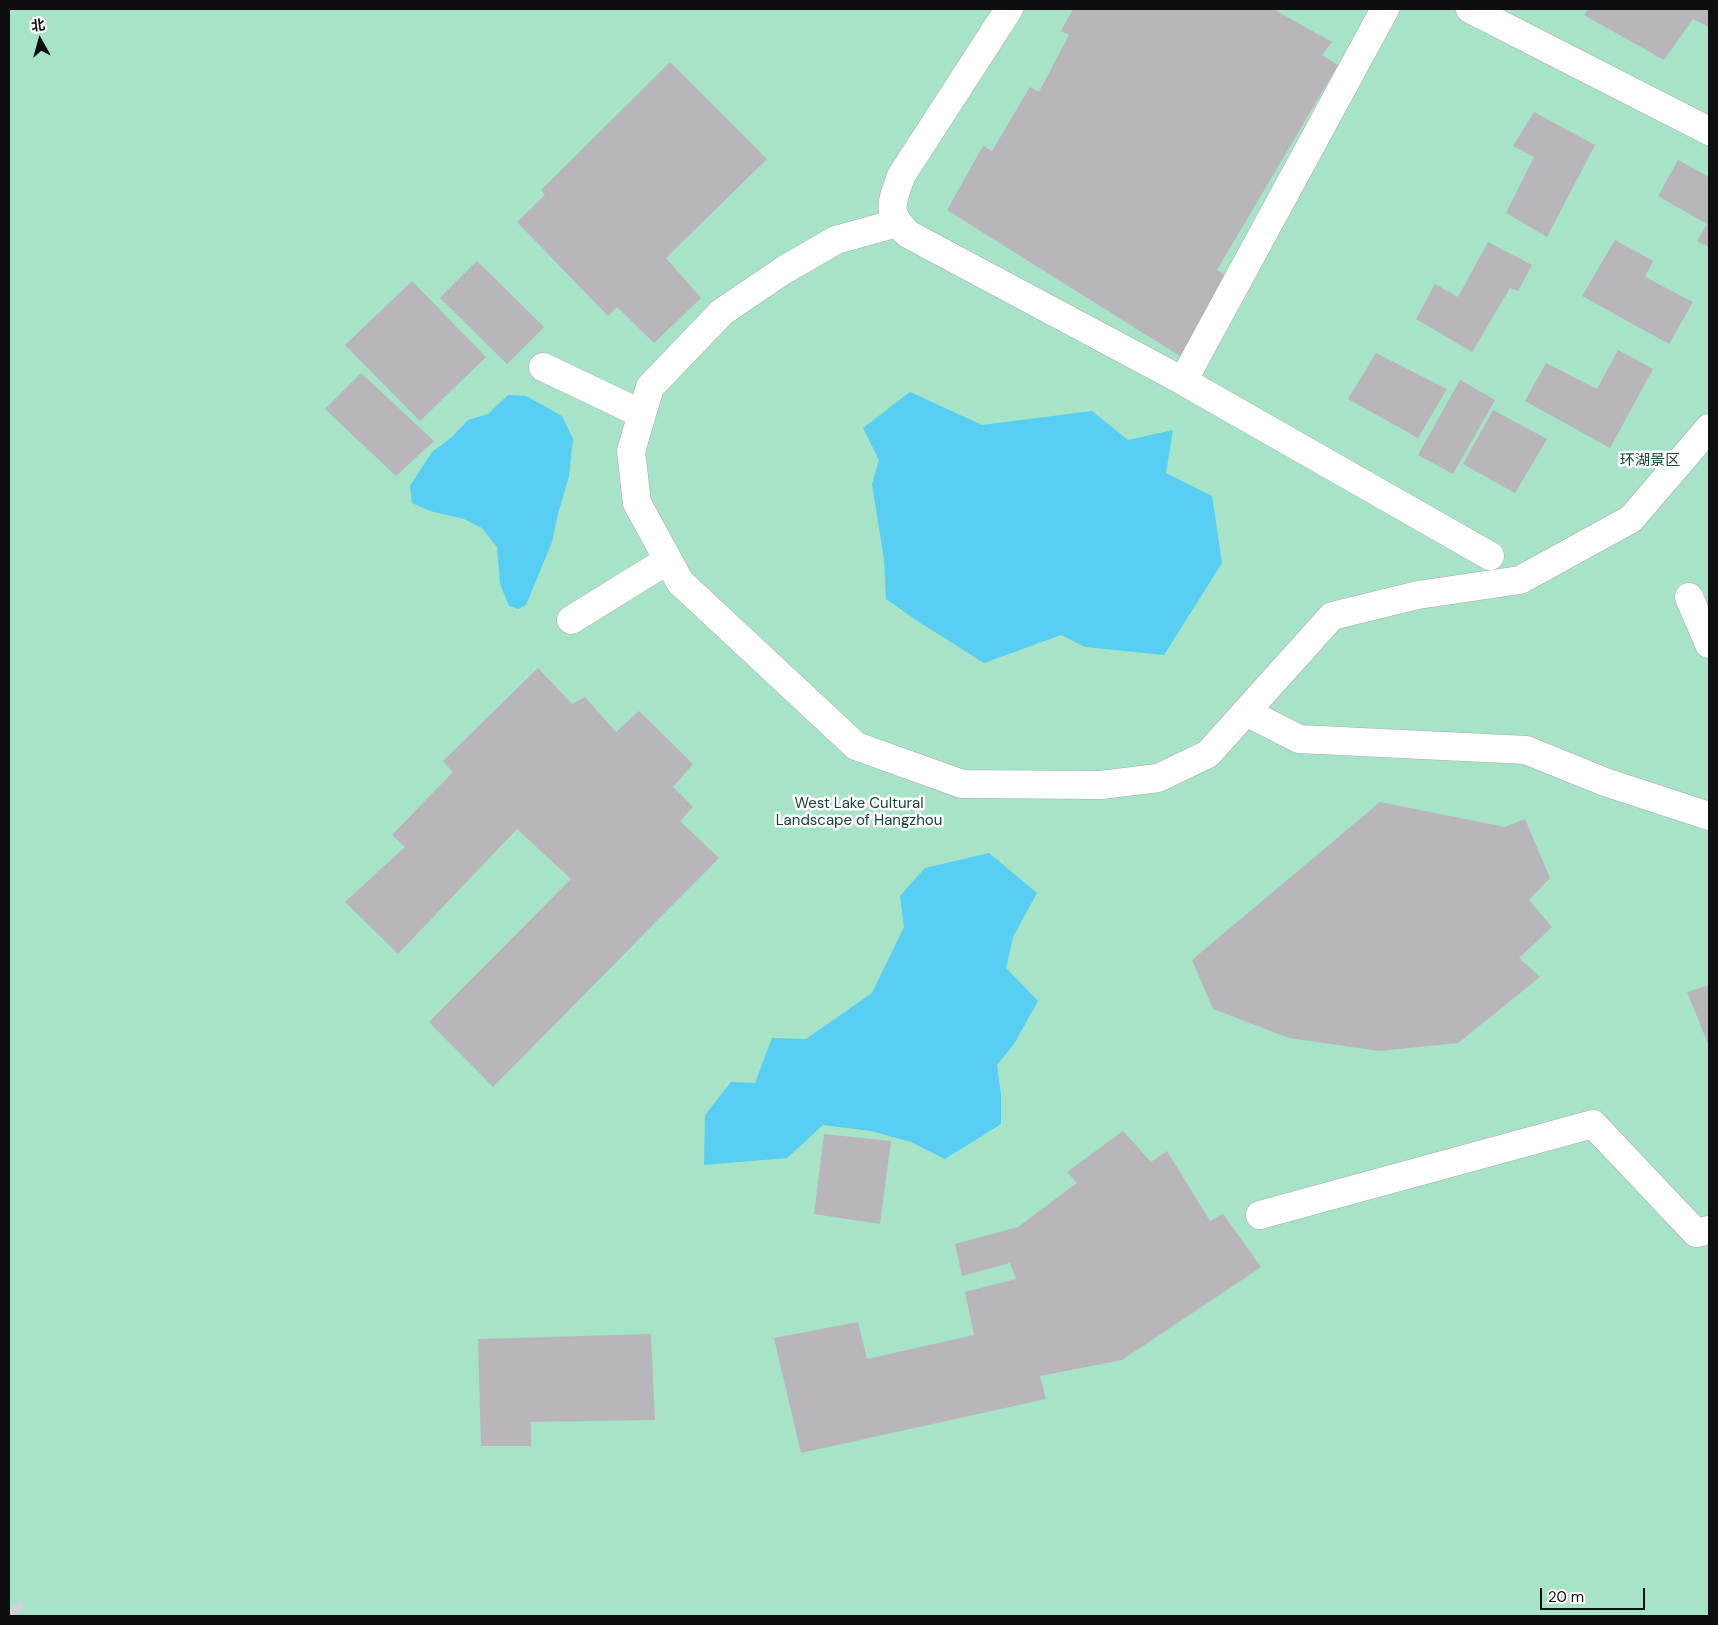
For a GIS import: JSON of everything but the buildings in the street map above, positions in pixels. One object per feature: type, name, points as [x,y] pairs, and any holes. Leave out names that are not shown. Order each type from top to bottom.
[{"type":"street","points":[[1009,9],[901,176],[891,204],[897,223],[908,234],[1183,381],[1490,556]]},
{"type":"street","points":[[1183,381],[1385,9]]},
{"type":"street","points":[[1470,9],[1709,131]]},
{"type":"street","points":[[897,223],[836,240],[784,270],[722,312],[650,388],[631,452],[637,503],[680,582],[856,746],[962,784],[1101,785],[1158,778],[1208,754],[1332,616],[1418,595],[1520,580],[1631,519],[1709,428]]},
{"type":"street","points":[[543,366],[642,414]]},
{"type":"street","points":[[571,620],[668,560]]},
{"type":"street","points":[[1689,597],[1709,644]]},
{"type":"street","points":[[1246,712],[1298,739],[1526,750],[1605,782],[1709,816]]},
{"type":"street","points":[[1260,1215],[1593,1124],[1696,1233],[1709,1230]]},
{"type":"green space","name":"West Lake Cultural Landscape of Hangzhou","points":[[9,9],[1709,9],[1709,1616],[9,1616]]},
{"type":"water","points":[[910,392],[982,425],[1092,411],[1128,440],[1173,430],[1166,473],[1212,496],[1222,563],[1164,655],[1085,647],[1061,635],[984,663],[886,599],[884,559],[872,484],[879,460],[863,428]]},
{"type":"water","points":[[508,395],[526,396],[562,416],[573,439],[569,476],[552,542],[526,605],[518,609],[509,606],[500,584],[497,547],[482,528],[464,519],[430,511],[412,503],[410,486],[432,452],[452,437],[468,420],[488,414]]},
{"type":"water","points":[[989,853],[1037,893],[1013,937],[1006,968],[1038,1001],[1014,1044],[997,1065],[1001,1095],[1001,1124],[945,1159],[911,1142],[871,1131],[823,1125],[787,1158],[704,1165],[705,1115],[731,1082],[755,1083],[772,1038],[806,1039],[872,993],[904,927],[900,896],[925,868]]},
{"type":"tunnel","points":[[9,1609],[14,1616]]},
{"type":"park label","name":"环湖景区","points":[[1650,461]]}]
